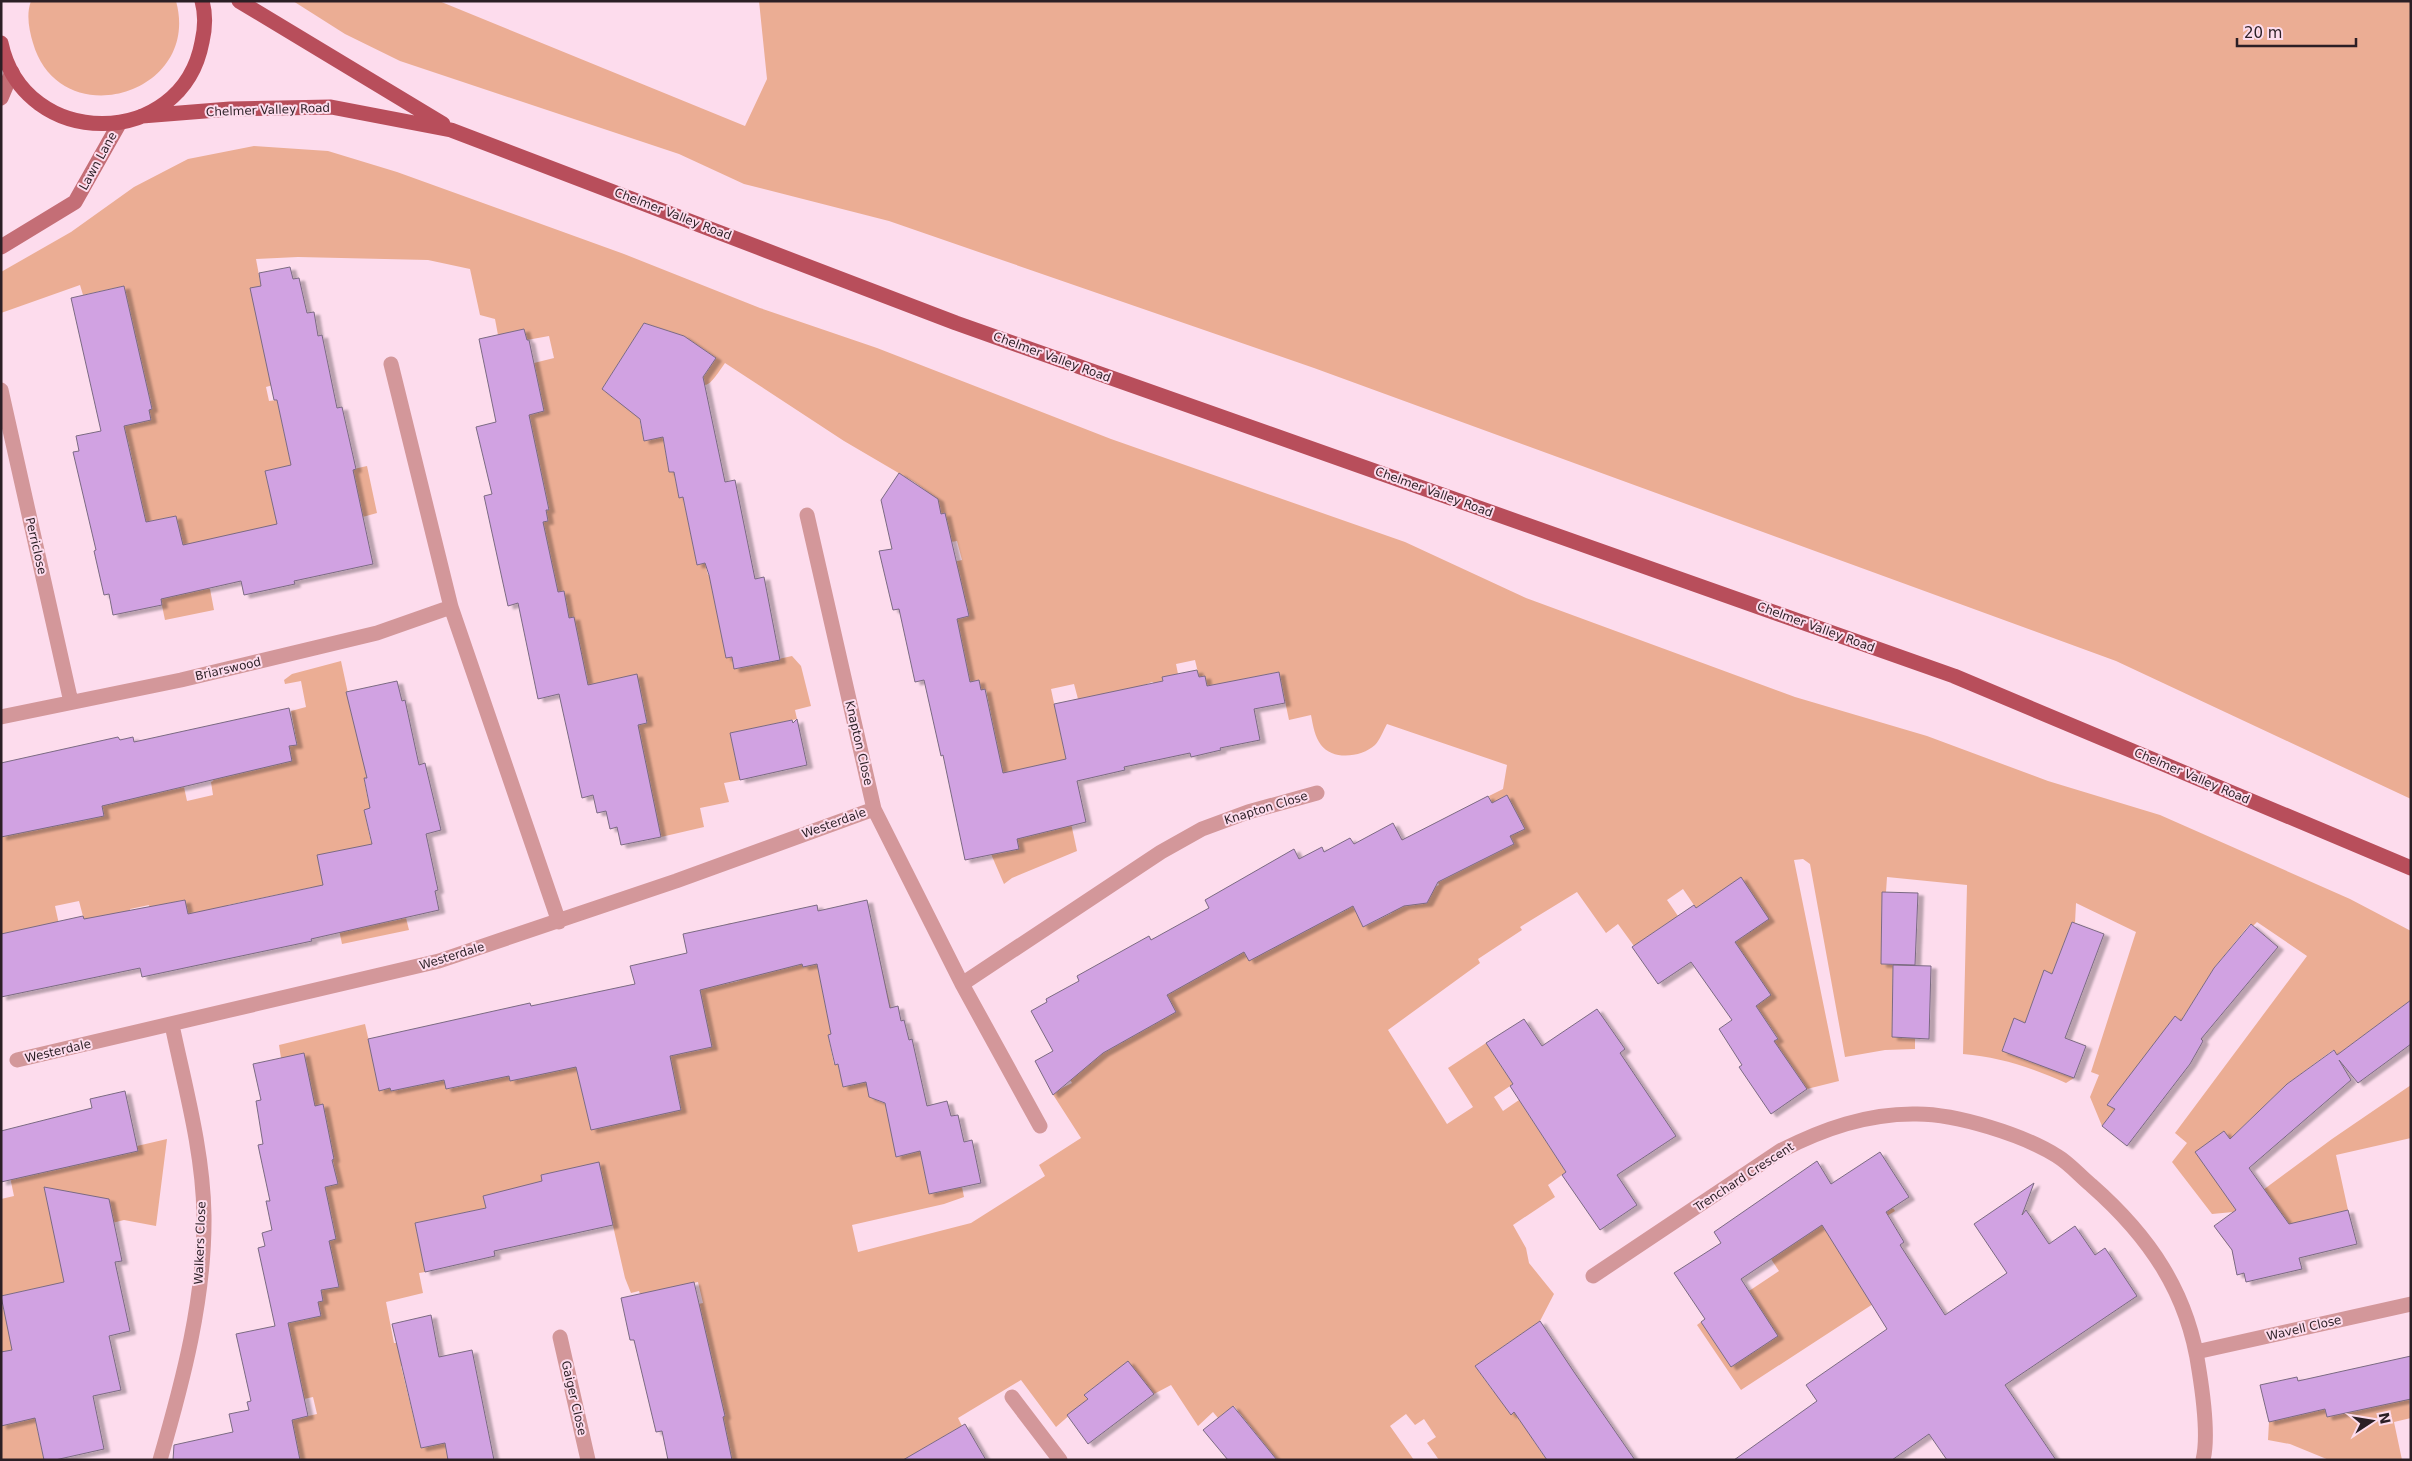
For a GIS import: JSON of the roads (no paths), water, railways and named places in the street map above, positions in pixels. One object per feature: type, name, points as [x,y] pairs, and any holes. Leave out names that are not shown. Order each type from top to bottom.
[{"type":"main road","points":[[1,43],[12,72],[24,89],[40,104],[57,115],[79,122],[99,125],[119,124],[142,116],[170,98],[192,71],[200,55],[205,28],[202,1]]},
{"type":"main road","name":"Chelmer Valley Road","points":[[239,1],[451,130]]},
{"type":"main road","name":"Chelmer Valley Road","points":[[142,116],[230,109],[331,107],[451,130],[956,323],[1954,676],[2411,868]]},
{"type":"street","points":[[1,98],[12,72]]},
{"type":"street","name":"Lawn Lane","points":[[1,247],[75,202],[119,124]]},
{"type":"street","points":[[391,364],[451,607],[559,922]]},
{"type":"street","name":"Perriclose","points":[[1,390],[71,702]]},
{"type":"street","name":"Knapton Close","points":[[807,515],[874,809],[962,984],[1040,1126]]},
{"type":"street","name":"Briarswood","points":[[1,717],[181,680],[377,633],[451,607]]},
{"type":"street","name":"Knapton Close","points":[[962,984],[1161,852],[1202,829],[1248,812],[1317,793]]},
{"type":"street","name":"Westerdale","points":[[17,1060],[439,961],[559,922],[874,809]]},
{"type":"street","name":"Walkers Close","points":[[160,1460],[180,1392],[194,1324],[202,1267],[204,1214],[199,1158],[172,1025]]},
{"type":"street","name":"Trenchard Crescent","points":[[1593,1276],[1780,1151],[1810,1136],[1858,1119],[1917,1114],[1957,1118],[2007,1133],[2058,1156],[2113,1204],[2144,1239],[2169,1276],[2186,1314],[2196,1352],[2204,1402],[2203,1460]]},
{"type":"street","name":"Wavell Close","points":[[2196,1352],[2411,1304]]},
{"type":"street","name":"Gaiger Close","points":[[560,1337],[588,1460]]},
{"type":"street","points":[[1012,1397],[1060,1460]]}]
